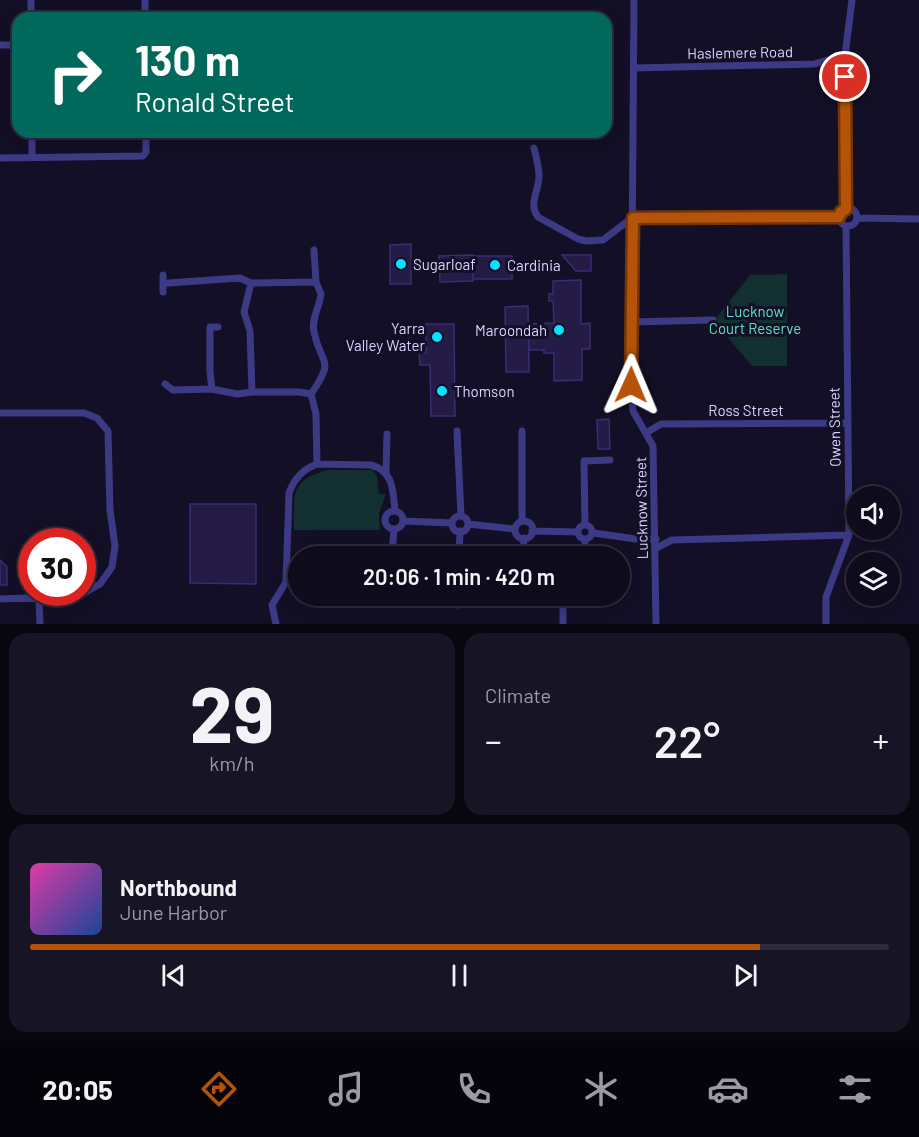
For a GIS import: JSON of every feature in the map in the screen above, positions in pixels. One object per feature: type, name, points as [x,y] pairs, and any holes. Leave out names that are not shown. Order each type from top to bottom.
[{"type":"street","name":"Lucknow Street","points":[[634,0],[631,385],[633,411],[653,446],[656,624]]},
{"type":"street","points":[[846,209],[844,55],[852,0]]},
{"type":"street","name":"Haslemere Road","points":[[634,68],[814,64],[844,55]]},
{"type":"street","points":[[32,138],[32,158]]},
{"type":"street","points":[[0,158],[143,156],[146,154],[146,138]]},
{"type":"street","points":[[534,148],[539,176],[533,205],[534,211],[538,217],[586,241],[603,240],[633,218],[839,217]]},
{"type":"street","points":[[839,217],[846,209]]},
{"type":"street","points":[[846,209],[855,212],[857,218]]},
{"type":"street","points":[[839,217],[846,226],[852,225],[857,218]]},
{"type":"street","points":[[857,218],[919,219]]},
{"type":"street","name":"Owen Street","points":[[846,226],[849,486]]},
{"type":"street","points":[[314,250],[316,282],[321,294],[313,331],[325,360],[322,377],[311,394],[316,414],[317,465]]},
{"type":"street","points":[[168,283],[240,278],[251,282],[316,282]]},
{"type":"street","points":[[251,282],[244,312],[250,331],[252,392]]},
{"type":"street","points":[[632,322],[713,320]]},
{"type":"street","points":[[212,389],[210,327],[218,327]]},
{"type":"street","points":[[165,384],[173,390],[212,389],[237,394],[299,392],[311,394]]},
{"type":"street","points":[[0,413],[91,414],[103,422],[108,431],[110,510],[115,546],[112,567],[96,587]]},
{"type":"street","name":"Ross Street","points":[[646,433],[662,424],[848,423]]},
{"type":"street","points":[[457,431],[461,516]]},
{"type":"street","points":[[522,431],[522,521]]},
{"type":"street","points":[[386,472],[387,434]]},
{"type":"street","points":[[585,525],[584,460],[610,460]]},
{"type":"street","points":[[288,546],[289,493],[292,484],[309,467],[317,465],[379,467],[391,480],[395,511]]},
{"type":"street","points":[[395,511],[401,514],[403,520],[400,526],[394,529],[388,526],[386,519],[388,513],[395,511]]},
{"type":"street","points":[[452,523],[455,518],[461,516]]},
{"type":"street","points":[[461,516],[468,524]]},
{"type":"street","points":[[403,520],[452,523]]},
{"type":"street","points":[[522,521],[528,522],[532,531],[530,536],[524,538],[518,537],[515,529],[522,521]]},
{"type":"street","points":[[452,523],[454,529],[460,531],[468,524]]},
{"type":"street","points":[[468,524],[515,529]]},
{"type":"street","points":[[578,532],[580,527],[585,525],[590,526],[593,533]]},
{"type":"street","points":[[393,546],[394,529]]},
{"type":"street","points":[[459,546],[460,531]]},
{"type":"street","points":[[532,531],[578,532]]},
{"type":"street","points":[[578,532],[585,540]]},
{"type":"street","points":[[593,533],[636,539],[656,539]]},
{"type":"street","points":[[585,540],[593,533]]},
{"type":"street","points":[[656,548],[672,540],[846,535]]},
{"type":"street","points":[[524,538],[524,546]]},
{"type":"street","points":[[585,540],[585,546]]},
{"type":"street","name":"Owen Street","points":[[826,624],[826,597],[847,540]]},
{"type":"street","points":[[276,624],[272,605],[286,582],[288,568]]},
{"type":"street","points":[[0,599],[18,599]]},
{"type":"street","points":[[39,606],[40,624]]},
{"type":"street","points":[[563,606],[563,624]]},
{"type":"green space","name":"Lucknow Court Reserve","points":[[787,274],[787,366],[752,366],[717,325],[717,317],[750,275]]},
{"type":"green space","points":[[328,470],[373,470],[377,476],[379,494],[386,494],[379,513],[380,530],[294,530],[296,491],[306,479]]},
{"type":"building","name":"Sugarloaf","points":[[411,244],[411,284],[390,284],[390,245]]},
{"type":"building","name":"Cardinia","points":[[473,255],[473,281],[440,282],[439,256]]},
{"type":"building","points":[[562,255],[591,255],[591,271],[576,271]]},
{"type":"building","name":"Cardinia","points":[[473,256],[512,256],[512,261],[517,261],[517,268],[512,268],[512,279],[473,279]]},
{"type":"building","name":"Maroondah","points":[[581,280],[581,324],[590,323],[590,349],[582,349],[582,380],[554,381],[554,353],[529,350],[528,324],[554,323],[553,301],[549,301],[549,294],[553,294],[553,281]]},
{"type":"building","points":[[528,306],[529,372],[506,372],[505,307]]},
{"type":"building","name":"Thomson","points":[[426,324],[454,324],[455,416],[431,416],[430,365],[420,365],[419,353],[426,353]]},
{"type":"building","points":[[609,419],[610,449],[598,449],[597,420]]},
{"type":"building","points":[[190,504],[256,504],[256,584],[190,583]]},
{"type":"building","points":[[0,560],[7,567],[7,585],[0,585]]},
{"type":"place","name":"Sugarloaf","points":[[401,264]]},
{"type":"place","name":"Cardinia","points":[[495,265]]},
{"type":"place","name":"Maroondah","points":[[559,330]]},
{"type":"place","name":"Yarra Valley Water","points":[[437,337]]},
{"type":"place","name":"Thomson","points":[[442,391]]},
{"type":"route","points":[[631,385],[633,218],[839,217],[846,209],[845,77]]}]
